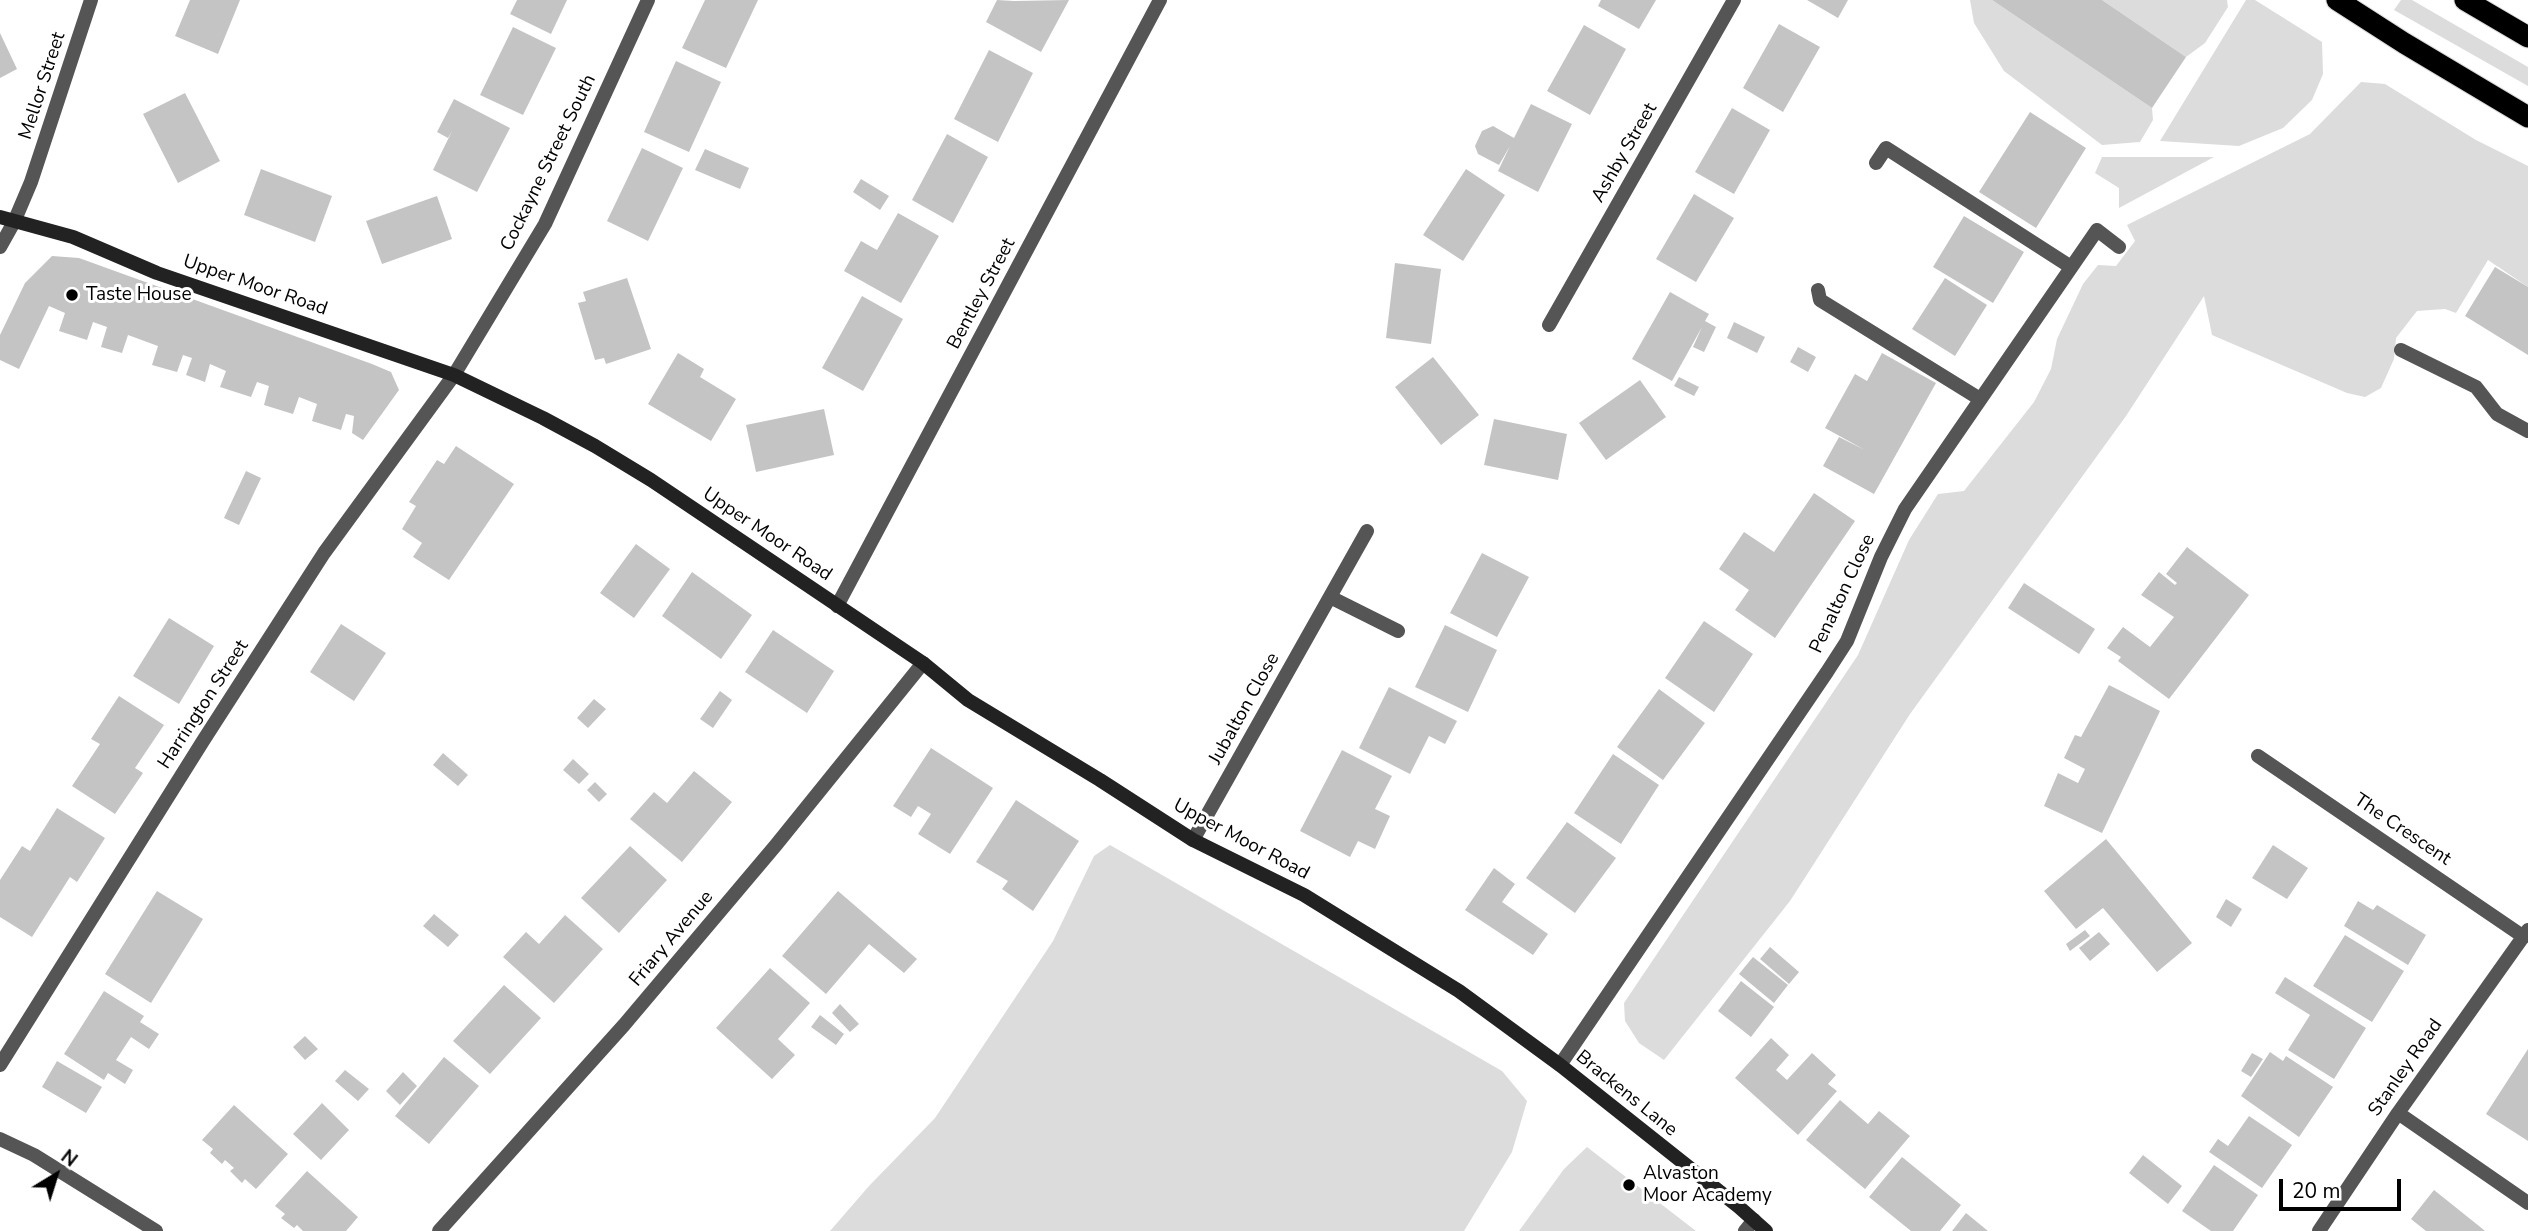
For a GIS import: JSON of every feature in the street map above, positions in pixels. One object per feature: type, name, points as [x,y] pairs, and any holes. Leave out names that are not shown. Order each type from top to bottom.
[{"type":"highway","points":[[2337,0],[2403,43],[2528,117]]},
{"type":"highway","points":[[2465,0],[2528,37]]},
{"type":"street","name":"Mellor Street","points":[[0,247],[7,220],[47,135],[91,0]]},
{"type":"street","name":"Cockayne Street South","points":[[454,375],[545,223],[648,0]]},
{"type":"street","name":"Bentley Street","points":[[837,606],[1160,0]]},
{"type":"street","name":"Ashby Street","points":[[1549,325],[1734,0]]},
{"type":"street","points":[[2506,24],[2528,29]]},
{"type":"street","points":[[1876,163],[1886,148],[2071,268]]},
{"type":"street","name":"Upper Moor Road","points":[[7,220],[73,237],[157,273],[454,375],[543,418],[652,480],[923,663],[968,699],[1193,840],[1304,895],[1459,991]]},
{"type":"street","name":"Penalton Close","points":[[1560,1065],[1828,672],[1847,641],[1881,557],[1905,509],[1980,399],[2097,230],[2119,247]]},
{"type":"street","points":[[1818,289],[1820,300],[1980,399]]},
{"type":"street","points":[[2401,350],[2476,387],[2497,414],[2528,431]]},
{"type":"street","name":"Harrington Street","points":[[0,1065],[324,553],[454,375]]},
{"type":"street","name":"Jubalton Close","points":[[1193,840],[1367,531]]},
{"type":"street","points":[[1330,597],[1398,631]]},
{"type":"street","name":"Friary Avenue","points":[[439,1231],[633,1014],[776,845],[923,663]]},
{"type":"street","name":"The Crescent","points":[[2258,756],[2526,933]]},
{"type":"street","name":"Stanley Road","points":[[2319,1231],[2526,933]]},
{"type":"street","name":"Brackens Lane","points":[[1459,991],[1560,1065],[1749,1226],[1766,1231]]},
{"type":"street","points":[[2398,1114],[2528,1203]]},
{"type":"street","points":[[0,1139],[34,1155],[156,1231]]},
{"type":"shaded area","points":[[1970,0],[1992,0],[2152,108],[2153,120],[2140,142],[2102,145],[2004,71],[1974,23]]},
{"type":"shaded area","points":[[2102,0],[2227,0],[2228,7],[2205,43],[2186,57]]},
{"type":"shaded area","points":[[2246,0],[2255,0],[2322,42],[2323,74],[2312,100],[2283,128],[2239,146],[2160,141]]},
{"type":"shaded area","points":[[2401,0],[2412,0],[2528,67],[2528,86],[2394,10]]},
{"type":"shaded area","points":[[2361,82],[2385,84],[2476,140],[2528,166],[2528,287],[2488,260],[2456,313],[2445,309],[2417,311],[2396,338],[2394,359],[2381,388],[2365,397],[2347,393],[2212,335],[2204,296],[2126,416],[1910,714],[1790,901],[1664,1060],[1639,1043],[1625,1021],[1624,1003],[1858,655],[1909,540],[1938,494],[1964,491],[2034,402],[2051,369],[2057,339],[2083,284],[2098,265],[2116,266],[2135,241],[2127,225],[2310,134]]},
{"type":"shaded area","points":[[2102,157],[2214,157],[2119,208],[2119,188],[2095,173]]},
{"type":"shaded area","points":[[1110,845],[1502,1071],[1527,1101],[1512,1152],[1464,1231],[830,1231],[935,1118],[1053,941],[1094,856]]},
{"type":"shaded area","name":"Alvaston Moor Academy","points":[[1587,1147],[1696,1231],[1519,1231],[1564,1169]]},
{"type":"building","points":[[190,0],[240,0],[218,54],[175,36]]},
{"type":"building","points":[[517,0],[567,0],[551,34],[510,14]]},
{"type":"building","points":[[705,0],[758,0],[726,68],[682,48]]},
{"type":"building","points":[[997,0],[1069,0],[1041,52],[986,22]]},
{"type":"building","points":[[1601,0],[1656,0],[1639,29],[1598,6]]},
{"type":"building","points":[[1807,0],[1848,0],[1838,18]]},
{"type":"building","points":[[1992,0],[2102,0],[2186,57],[2152,108]]},
{"type":"building","points":[[1779,24],[1820,47],[1783,112],[1743,88]]},
{"type":"building","points":[[1584,25],[1626,49],[1590,115],[1547,91]]},
{"type":"building","points":[[513,27],[556,48],[523,115],[480,95]]},
{"type":"building","points":[[0,33],[17,69],[0,78]]},
{"type":"building","points":[[989,50],[1033,73],[998,142],[954,119]]},
{"type":"building","points":[[676,61],[721,82],[689,152],[644,132]]},
{"type":"building","points":[[185,93],[220,161],[178,183],[143,114]]},
{"type":"building","points":[[454,99],[510,128],[477,192],[433,170],[452,131],[448,138],[437,132]]},
{"type":"building","points":[[1531,104],[1572,124],[1538,192],[1498,171],[1510,146],[1499,165],[1478,154],[1475,146],[1482,131],[1493,126],[1514,138]]},
{"type":"building","points":[[1732,108],[1770,130],[1734,194],[1695,172]]},
{"type":"building","points":[[2030,112],[2086,148],[2036,228],[1979,192]]},
{"type":"building","points":[[947,134],[988,157],[953,223],[912,200]]},
{"type":"building","points":[[642,148],[683,168],[648,241],[607,221]]},
{"type":"building","points":[[705,149],[749,168],[740,189],[695,170]]},
{"type":"building","points":[[261,169],[332,196],[315,242],[244,215]]},
{"type":"building","points":[[1466,169],[1505,195],[1463,261],[1423,235]]},
{"type":"building","points":[[861,179],[889,196],[880,210],[853,192]]},
{"type":"building","points":[[1694,194],[1734,218],[1696,282],[1656,259]]},
{"type":"building","points":[[437,196],[452,239],[382,264],[366,221]]},
{"type":"building","points":[[898,213],[939,236],[901,303],[844,271],[861,241],[877,250]]},
{"type":"building","points":[[1964,216],[2024,252],[1993,303],[1933,267]]},
{"type":"building","points":[[52,256],[79,258],[372,364],[391,372],[399,390],[363,440],[352,433],[354,416],[346,414],[341,430],[312,421],[317,404],[299,397],[293,414],[264,405],[269,386],[257,382],[251,397],[220,387],[226,371],[210,364],[205,382],[186,375],[192,358],[183,355],[177,372],[152,365],[158,346],[128,335],[122,353],[101,347],[107,327],[93,322],[87,340],[59,331],[65,313],[49,306],[19,369],[0,360],[0,335],[25,283]]},
{"type":"building","points":[[1395,263],[1441,269],[1431,344],[1386,338]]},
{"type":"building","points":[[2495,267],[2528,287],[2528,355],[2465,316]]},
{"type":"building","points":[[627,278],[651,349],[606,364],[604,358],[595,360],[578,303],[586,301],[583,292]]},
{"type":"building","points":[[1945,278],[1987,305],[1955,356],[1912,329]]},
{"type":"building","points":[[1670,292],[1709,314],[1705,321],[1716,327],[1704,352],[1693,347],[1702,327],[1672,381],[1632,359]]},
{"type":"building","points":[[862,296],[903,319],[863,391],[822,368]]},
{"type":"building","points":[[1734,322],[1765,337],[1757,353],[1727,338]]},
{"type":"building","points":[[1798,347],[1816,357],[1808,372],[1790,362]]},
{"type":"building","points":[[678,353],[704,369],[700,377],[736,399],[711,441],[648,404]]},
{"type":"building","points":[[1882,353],[1936,383],[1874,494],[1823,466],[1839,437],[1865,450],[1825,428],[1855,374],[1867,381]]},
{"type":"building","points":[[1433,357],[1479,415],[1441,445],[1395,387]]},
{"type":"building","points":[[1679,377],[1699,387],[1694,396],[1674,386]]},
{"type":"building","points":[[1640,380],[1666,417],[1606,460],[1579,423]]},
{"type":"building","points":[[824,409],[834,455],[756,472],[746,425]]},
{"type":"building","points":[[1494,419],[1567,434],[1558,480],[1484,465]]},
{"type":"building","points":[[456,446],[514,484],[449,580],[413,557],[422,543],[402,529],[416,506],[409,502],[437,460],[444,464]]},
{"type":"building","points":[[246,471],[261,478],[239,525],[224,518]]},
{"type":"building","points":[[1814,493],[1855,521],[1775,638],[1735,610],[1749,590],[1719,569],[1744,532],[1774,552]]},
{"type":"building","points":[[636,544],[670,569],[634,618],[600,593]]},
{"type":"building","points":[[2187,547],[2249,595],[2169,699],[2118,661],[2121,657],[2107,648],[2123,627],[2150,647],[2174,617],[2141,595],[2159,572],[2175,585],[2177,583],[2166,574]]},
{"type":"building","points":[[1482,553],[1529,577],[1497,637],[1450,613]]},
{"type":"building","points":[[692,572],[752,615],[721,659],[662,616]]},
{"type":"building","points":[[2024,583],[2095,629],[2079,654],[2008,608]]},
{"type":"building","points":[[169,618],[214,646],[179,704],[133,676]]},
{"type":"building","points":[[1704,621],[1753,654],[1714,712],[1665,678]]},
{"type":"building","points":[[341,624],[386,653],[354,701],[310,672]]},
{"type":"building","points":[[1445,625],[1497,650],[1468,712],[1415,687]]},
{"type":"building","points":[[773,630],[834,671],[807,713],[745,672]]},
{"type":"building","points":[[2109,685],[2160,711],[2102,833],[2044,806],[2058,773],[2078,783],[2085,769],[2064,758],[2075,735],[2081,737]]},
{"type":"building","points":[[1389,687],[1457,721],[1445,744],[1429,736],[1410,774],[1359,748]]},
{"type":"building","points":[[1659,689],[1705,723],[1663,780],[1617,747]]},
{"type":"building","points":[[720,691],[732,700],[713,728],[700,719]]},
{"type":"building","points":[[119,696],[164,725],[135,768],[143,773],[115,814],[72,786],[100,744],[91,739]]},
{"type":"building","points":[[594,699],[606,709],[588,728],[577,718]]},
{"type":"building","points":[[931,748],[993,788],[950,854],[918,834],[931,814],[918,806],[911,817],[893,806]]},
{"type":"building","points":[[1342,750],[1392,776],[1375,809],[1390,816],[1375,849],[1358,841],[1350,857],[1300,831]]},
{"type":"building","points":[[443,753],[468,775],[458,786],[433,765]]},
{"type":"building","points":[[1613,754],[1659,785],[1621,844],[1574,813]]},
{"type":"building","points":[[573,759],[589,774],[579,784],[563,770]]},
{"type":"building","points":[[694,771],[732,802],[682,862],[630,819],[654,792],[667,803]]},
{"type":"building","points":[[595,782],[607,794],[599,802],[587,790]]},
{"type":"building","points":[[1016,800],[1079,841],[1033,911],[1002,889],[1008,881],[976,862]]},
{"type":"building","points":[[57,808],[105,838],[77,882],[70,877],[32,937],[0,917],[0,880],[22,846],[30,851]]},
{"type":"building","points":[[1567,822],[1616,858],[1575,913],[1526,878]]},
{"type":"building","points":[[2106,839],[2192,943],[2157,972],[2103,908],[2076,929],[2044,891]]},
{"type":"building","points":[[2273,845],[2308,868],[2287,899],[2252,878]]},
{"type":"building","points":[[630,846],[667,880],[619,933],[581,898]]},
{"type":"building","points":[[1494,868],[1515,884],[1502,902],[1548,934],[1533,955],[1465,910]]},
{"type":"building","points":[[157,891],[203,919],[151,1003],[105,974]]},
{"type":"building","points":[[838,891],[917,959],[904,973],[869,944],[826,994],[782,956]]},
{"type":"building","points":[[2226,899],[2242,909],[2231,927],[2216,917]]},
{"type":"building","points":[[2358,901],[2373,910],[2377,905],[2426,935],[2408,965],[2344,926]]},
{"type":"building","points":[[434,914],[459,935],[448,947],[423,926]]},
{"type":"building","points":[[565,915],[603,949],[554,1003],[503,957],[526,932],[539,944]]},
{"type":"building","points":[[2085,930],[2090,936],[2070,951],[2066,944]]},
{"type":"building","points":[[2099,932],[2110,944],[2090,961],[2079,948]]},
{"type":"building","points":[[2345,935],[2404,971],[2372,1022],[2313,986]]},
{"type":"building","points":[[1770,947],[1799,972],[1789,984],[1760,959]]},
{"type":"building","points":[[1753,957],[1788,985],[1774,1003],[1739,974]]},
{"type":"building","points":[[770,968],[810,1003],[778,1039],[795,1055],[772,1079],[716,1028]]},
{"type":"building","points":[[2285,977],[2366,1028],[2334,1079],[2288,1050],[2310,1015],[2275,993]]},
{"type":"building","points":[[1741,981],[1774,1007],[1751,1037],[1718,1011]]},
{"type":"building","points":[[504,985],[541,1018],[490,1074],[453,1041]]},
{"type":"building","points":[[104,991],[144,1016],[140,1022],[159,1034],[149,1049],[131,1037],[116,1060],[133,1070],[125,1084],[108,1073],[104,1080],[64,1054]]},
{"type":"building","points":[[840,1004],[859,1024],[850,1032],[832,1013]]},
{"type":"building","points":[[820,1015],[844,1034],[836,1045],[811,1027]]},
{"type":"building","points":[[305,1036],[318,1049],[305,1060],[293,1047]]},
{"type":"building","points":[[1771,1038],[1789,1055],[1776,1070],[1787,1080],[1812,1053],[1836,1075],[1828,1084],[1837,1091],[1798,1135],[1735,1078]]},
{"type":"building","points":[[2528,1049],[2528,1141],[2486,1114]]},
{"type":"building","points":[[2270,1052],[2283,1061],[2286,1056],[2333,1087],[2299,1137],[2241,1096]]},
{"type":"building","points":[[2252,1053],[2263,1059],[2251,1077],[2241,1071]]},
{"type":"building","points":[[444,1057],[479,1086],[429,1144],[395,1116]]},
{"type":"building","points":[[57,1061],[102,1087],[86,1113],[42,1087]]},
{"type":"building","points":[[345,1070],[369,1089],[358,1101],[335,1081]]},
{"type":"building","points":[[403,1072],[417,1086],[400,1105],[386,1091]]},
{"type":"building","points":[[1840,1100],[1868,1124],[1879,1111],[1910,1136],[1865,1189],[1806,1140]]},
{"type":"building","points":[[322,1103],[349,1130],[321,1160],[293,1134]]},
{"type":"building","points":[[234,1105],[288,1154],[256,1189],[245,1179],[242,1183],[230,1171],[234,1168],[225,1160],[222,1164],[210,1153],[213,1149],[202,1140]]},
{"type":"building","points":[[2249,1116],[2292,1145],[2262,1188],[2209,1152],[2218,1139],[2228,1146]]},
{"type":"building","points":[[2143,1155],[2182,1186],[2168,1204],[2129,1173]]},
{"type":"building","points":[[1902,1157],[1961,1205],[1940,1231],[1911,1231],[1869,1197]]},
{"type":"building","points":[[2214,1165],[2258,1195],[2233,1231],[2211,1231],[2182,1211]]},
{"type":"building","points":[[307,1171],[358,1217],[346,1231],[303,1231],[297,1225],[294,1228],[281,1218],[285,1214],[275,1206]]},
{"type":"building","points":[[2434,1190],[2485,1231],[2426,1231],[2411,1219]]},
{"type":"building","points":[[1966,1213],[1988,1231],[1952,1231]]},
{"type":"place","name":"Taste House","points":[[72,295]]},
{"type":"place","name":"Alvaston Moor Academy","points":[[1629,1185]]}]
